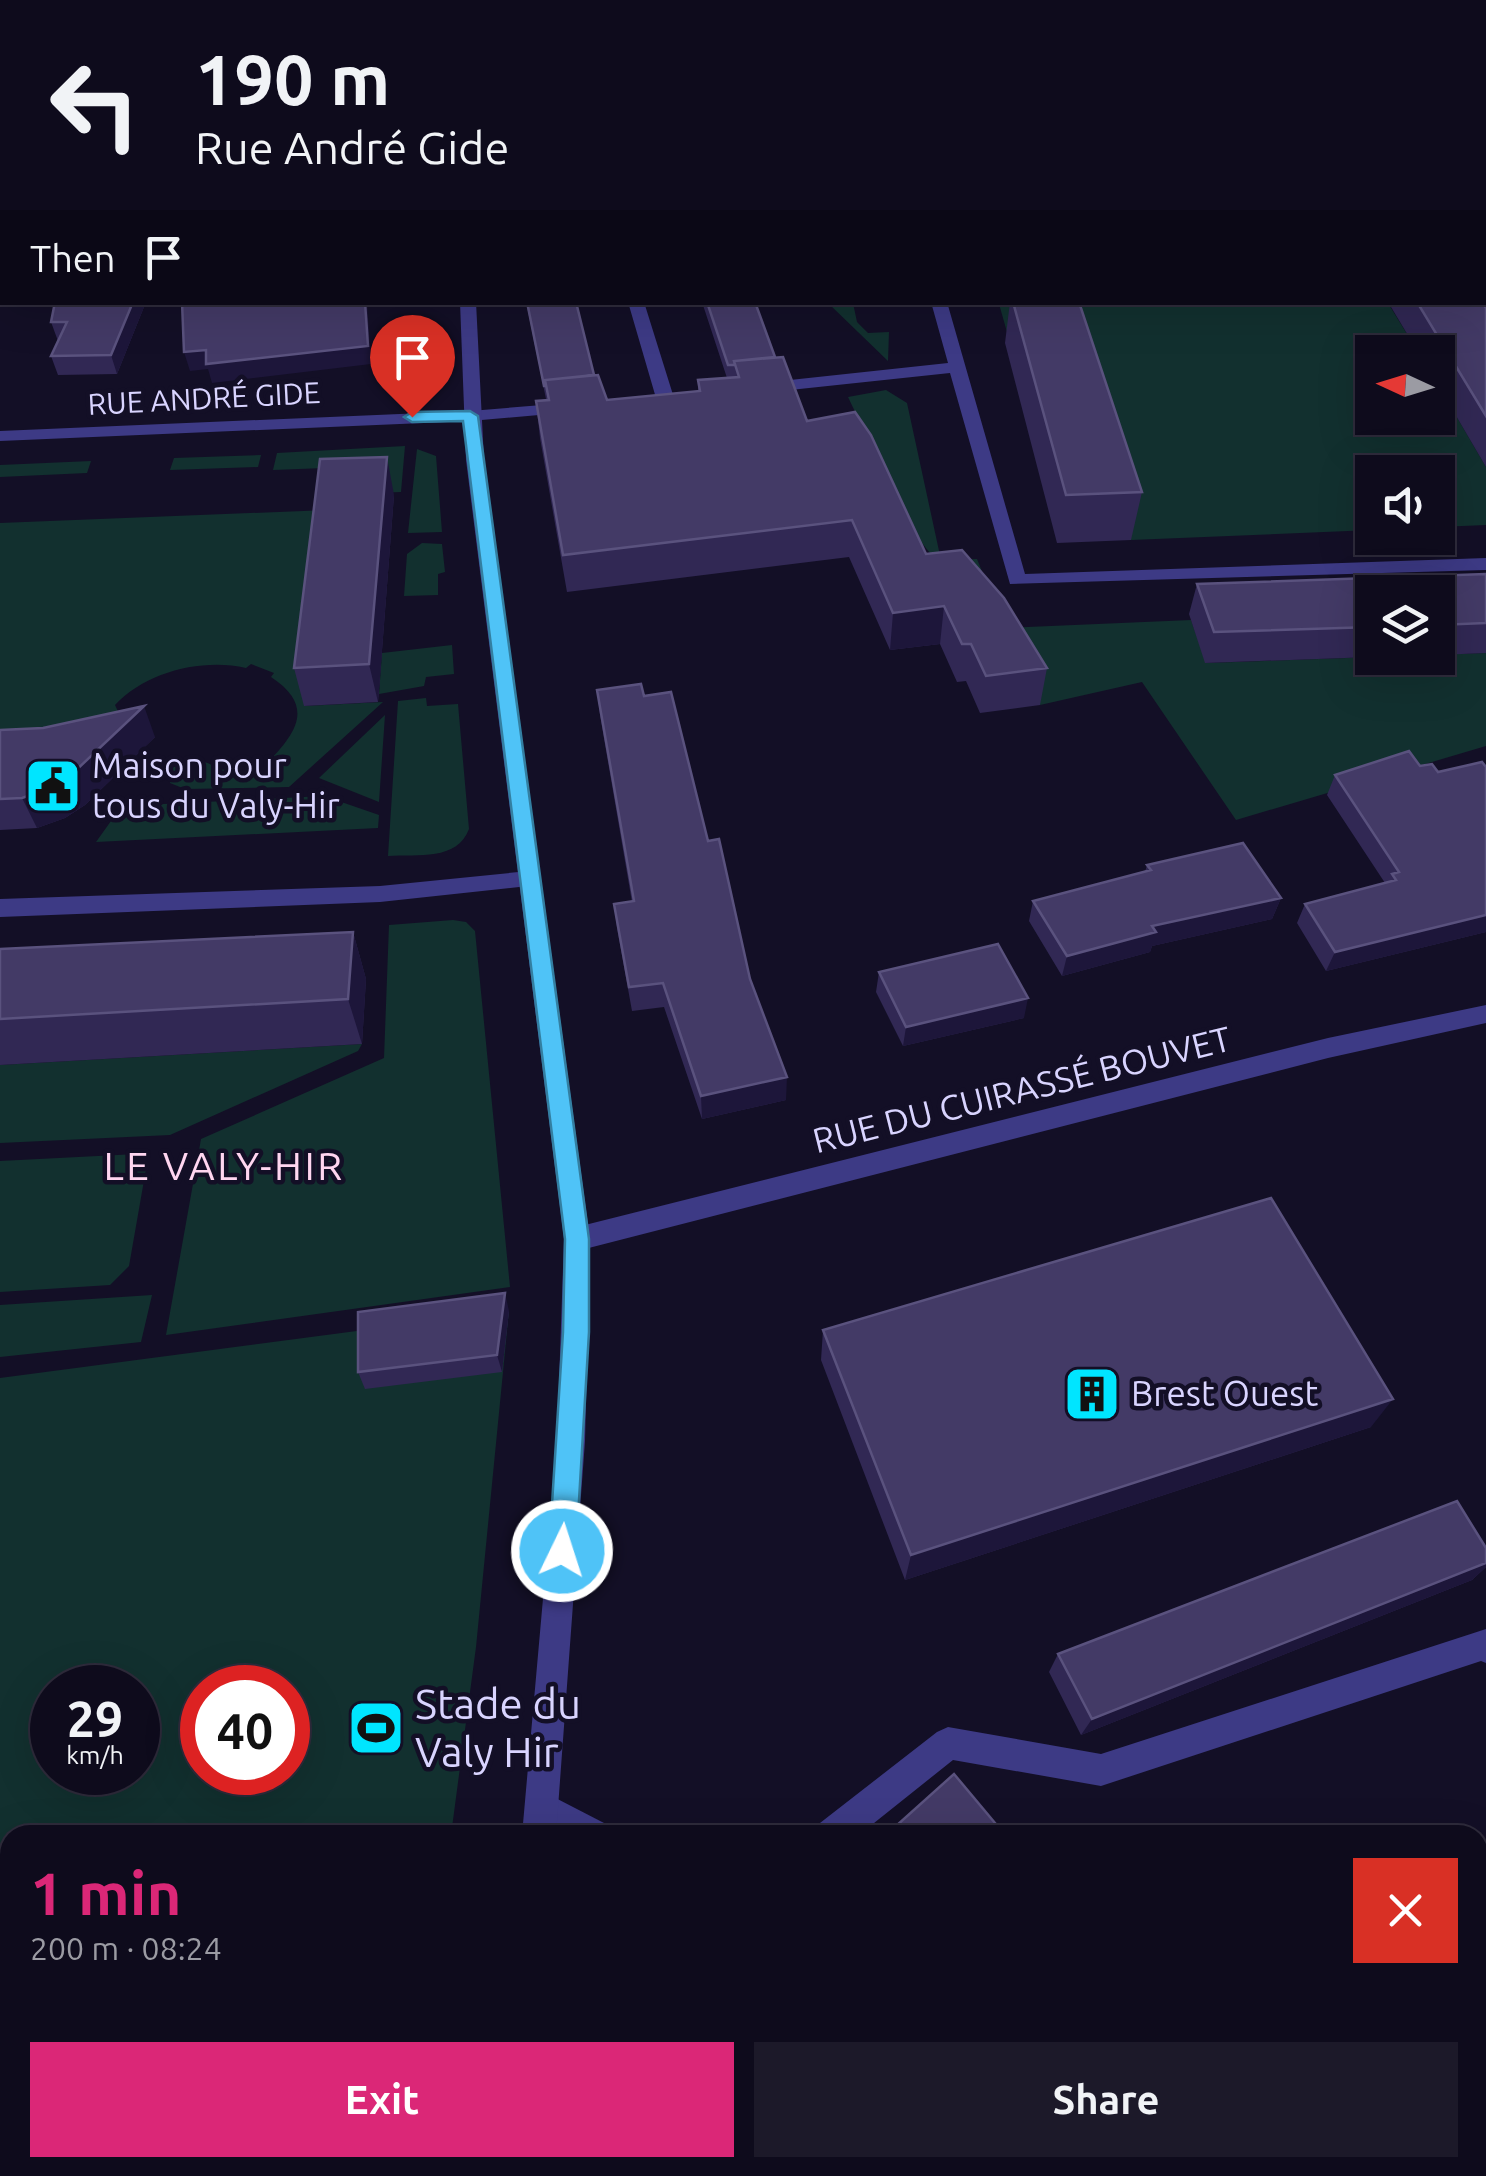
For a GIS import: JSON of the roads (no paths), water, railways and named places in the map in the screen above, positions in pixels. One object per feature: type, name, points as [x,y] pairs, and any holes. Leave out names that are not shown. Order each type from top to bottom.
[{"type":"street","points":[[468,305],[470,416],[577,1239],[571,1441],[541,1821]]},
{"type":"street","points":[[637,305],[655,399],[684,396]]},
{"type":"street","points":[[940,305],[1017,580],[1486,564]]},
{"type":"street","points":[[742,390],[955,367]]},
{"type":"street","name":"RUE ANDRÉ GIDE","points":[[0,436],[470,416],[590,405]]},
{"type":"street","points":[[0,908],[380,894],[529,880]]},
{"type":"street","name":"RUE DU CUIRASSÉ BOUVET","points":[[577,1239],[1328,1048],[1486,1014]]},
{"type":"street","points":[[845,1825],[948,1743],[1101,1770],[1486,1646]]},
{"type":"place","name":"Maison pour tous du Valy-Hir","points":[[53,786]]},
{"type":"place","name":"Brest Ouest","points":[[1092,1394]]},
{"type":"place","name":"Stade du Valy Hir","points":[[376,1728]]},
{"type":"district","name":"LE VALY-HIR","points":[[224,1166]]}]
